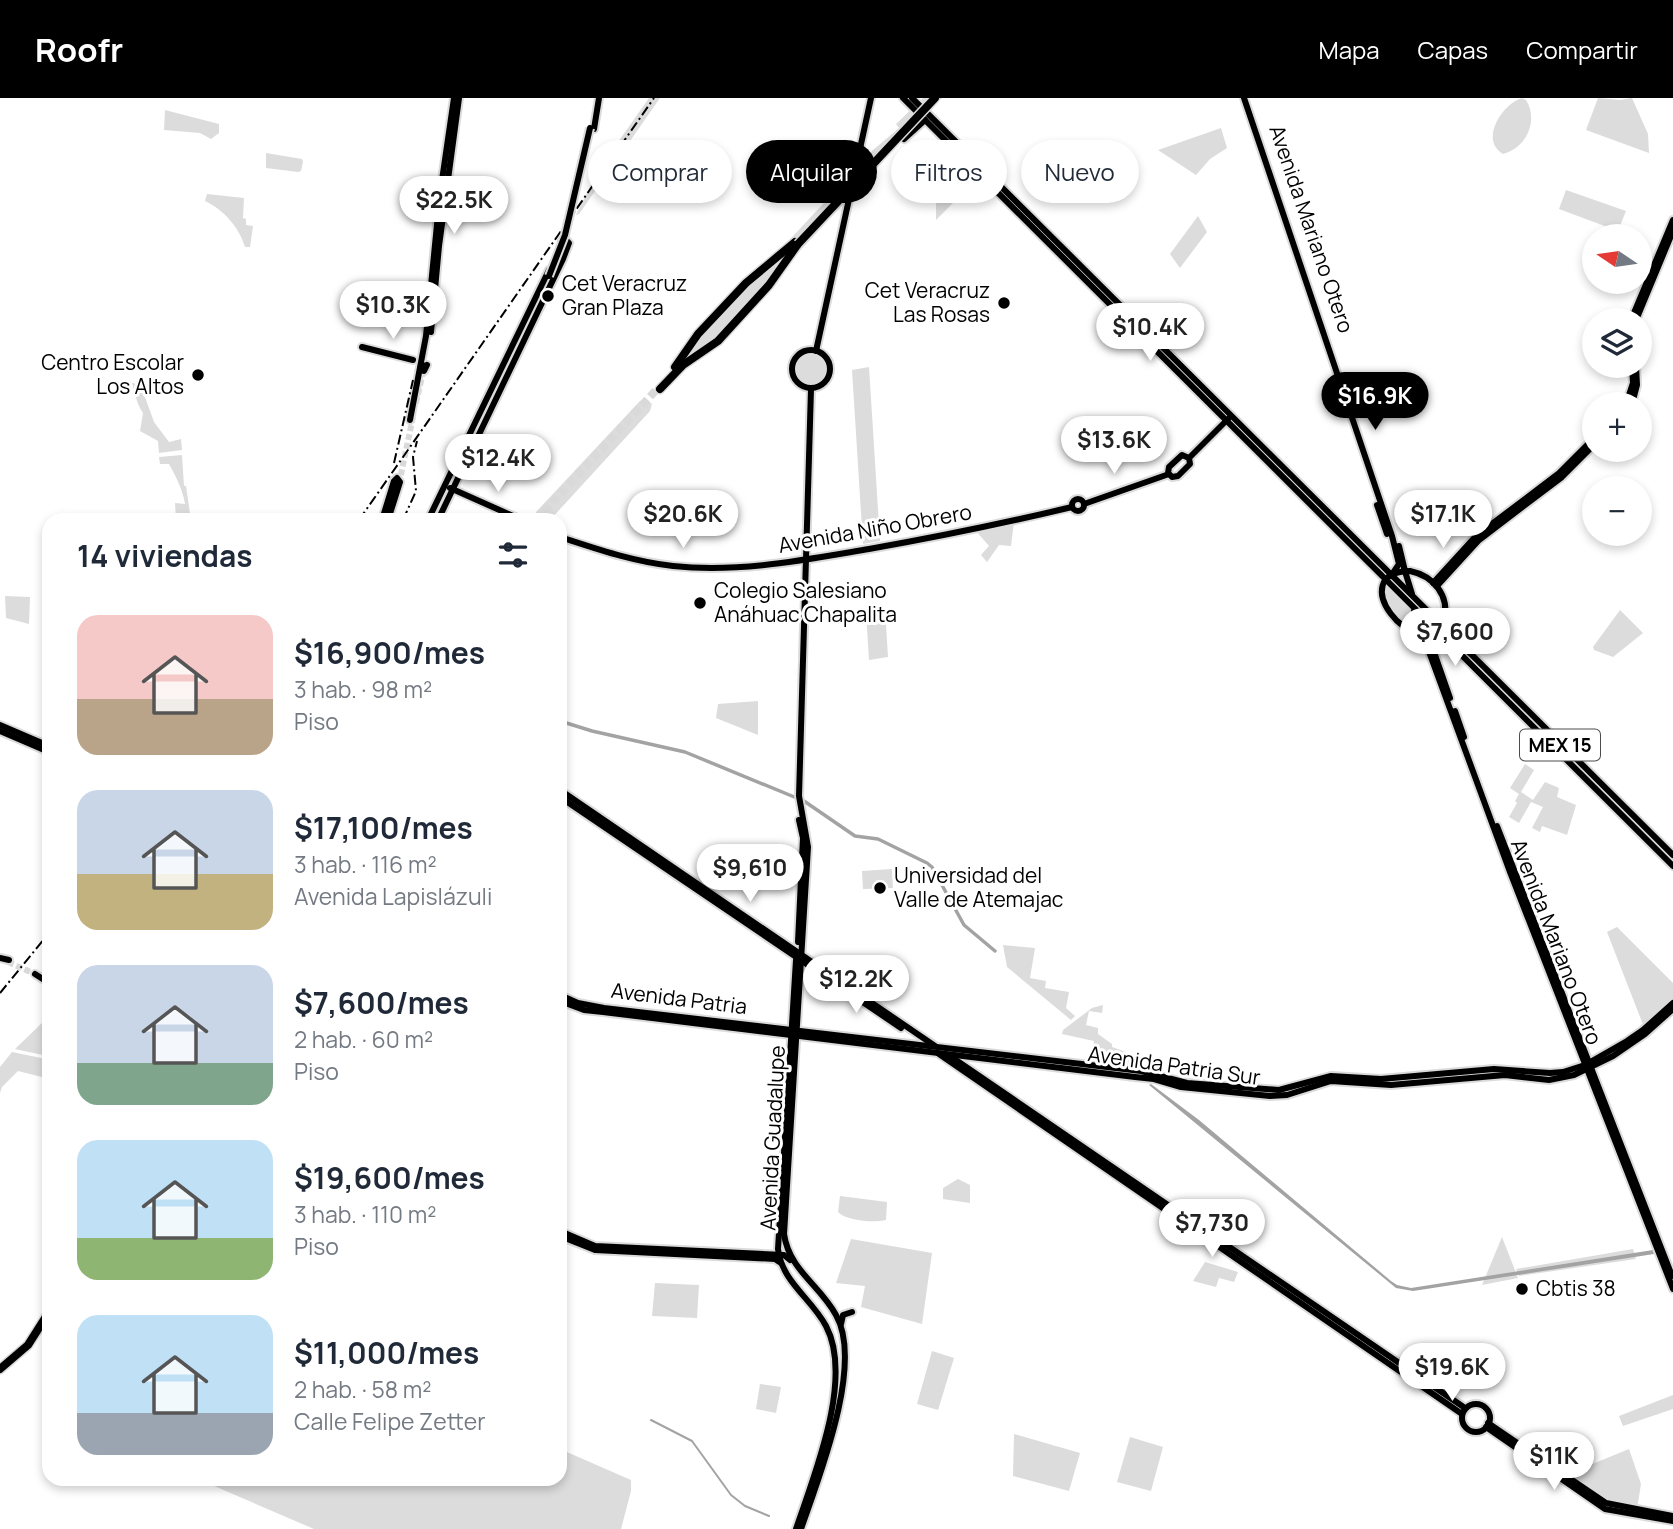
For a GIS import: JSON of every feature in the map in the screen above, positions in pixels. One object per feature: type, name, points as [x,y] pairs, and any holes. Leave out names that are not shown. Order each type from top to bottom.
[{"type":"highway","points":[[929,98],[797,243],[760,297],[718,341],[683,365],[659,389],[698,334],[746,283],[797,243],[935,98]]},
{"type":"highway","points":[[36,1331],[42,1324]]},
{"type":"highway","points":[[0,1371],[28,1345],[42,1325]]},
{"type":"highway","points":[[0,1371],[26,1350],[42,1329]]},
{"type":"highway","points":[[22,1359],[26,1350]]},
{"type":"main road","points":[[454,115],[454,137],[443,193],[423,371],[426,370],[435,300],[443,216],[444,195],[443,193],[443,172],[456,98]]},
{"type":"main road","points":[[436,513],[551,276],[565,235],[599,98]]},
{"type":"main road","points":[[814,350],[869,98]]},
{"type":"main road","points":[[903,98],[915,101],[949,140]]},
{"type":"main road","name":"Avenida Mariano Otero","points":[[1244,98],[1379,492],[1398,560],[1398,566],[1387,575]]},
{"type":"main road","name":"Avenida Mariano Otero","points":[[1244,98],[1413,597]]},
{"type":"main road","points":[[904,139],[928,118]]},
{"type":"main road","points":[[928,118],[951,140]]},
{"type":"main road","points":[[1007,195],[1063,252]]},
{"type":"main road","points":[[1007,195],[1387,575],[1432,615],[1437,631],[1534,717],[1673,860]]},
{"type":"main road","points":[[1007,200],[1063,252]]},
{"type":"main road","points":[[1639,308],[1673,220]]},
{"type":"main road","points":[[1639,308],[1673,231]]},
{"type":"main road","points":[[565,239],[569,244],[530,330],[457,480],[448,489],[561,241],[565,239]]},
{"type":"main road","points":[[530,330],[533,315]]},
{"type":"main road","points":[[519,335],[533,315]]},
{"type":"main road","points":[[448,489],[533,315]]},
{"type":"main road","points":[[410,421],[426,336]]},
{"type":"main road","points":[[362,346],[413,360]]},
{"type":"main road","points":[[499,374],[513,350]]},
{"type":"main road","points":[[814,350],[828,360],[830,373],[822,384],[810,389],[802,387],[795,380],[791,367],[800,353],[814,350]]},
{"type":"main road","points":[[491,398],[492,389]]},
{"type":"main road","name":"Avenida Guadalupe","points":[[799,1529],[831,1415],[835,1363],[831,1336],[823,1321],[787,1277],[779,1255],[808,838],[798,799],[810,389]]},
{"type":"main road","points":[[1188,458],[1228,417]]},
{"type":"main road","points":[[1436,583],[1476,536],[1558,474],[1582,451]]},
{"type":"main road","points":[[1180,456],[1188,458],[1190,464],[1178,476],[1172,477],[1168,473],[1180,456]]},
{"type":"main road","points":[[1436,583],[1479,540],[1562,477],[1582,457]]},
{"type":"main road","name":"Avenida Niño Obrero","points":[[567,538],[605,552],[671,566],[726,568],[936,538],[1072,506],[1080,510],[1083,503],[1168,473]]},
{"type":"main road","points":[[387,513],[393,483],[397,478],[400,482],[388,513]]},
{"type":"main road","points":[[457,480],[458,487],[464,494]]},
{"type":"main road","points":[[387,513],[398,483]]},
{"type":"main road","points":[[448,489],[506,513]]},
{"type":"main road","points":[[448,489],[498,513]]},
{"type":"main road","name":"Avenida Mariano Otero","points":[[1379,492],[1391,535]]},
{"type":"main road","points":[[1395,552],[1394,566],[1389,569],[1382,594],[1389,612],[1407,628],[1437,631]]},
{"type":"main road","name":"Avenida Mariano Otero","points":[[1395,552],[1405,571]]},
{"type":"main road","points":[[1387,575],[1405,571],[1421,574],[1436,583],[1446,603],[1446,613],[1437,631]]},
{"type":"main road","points":[[1387,575],[1412,606],[1506,700],[1635,828],[1673,860]]},
{"type":"main road","name":"Avenida Mariano Otero","points":[[1412,606],[1437,631],[1494,831],[1673,1278]]},
{"type":"main road","name":"MEX 15","points":[[1437,631],[1673,860]]},
{"type":"main road","name":"MEX 15","points":[[1437,631],[1523,709],[1673,860]]},
{"type":"main road","points":[[1496,686],[1506,700]]},
{"type":"main road","points":[[1523,709],[1534,717]]},
{"type":"main road","points":[[0,725],[42,745]]},
{"type":"main road","points":[[0,732],[28,743],[31,740],[42,745]]},
{"type":"main road","points":[[1545,738],[1553,743]]},
{"type":"main road","points":[[567,795],[743,919]]},
{"type":"main road","points":[[1611,797],[1620,803]]},
{"type":"main road","points":[[567,802],[799,956],[926,1046]]},
{"type":"main road","points":[[1630,819],[1635,828]]},
{"type":"main road","points":[[0,959],[8,961]]},
{"type":"main road","points":[[36,972],[42,976]]},
{"type":"main road","points":[[849,991],[917,1042],[936,1050],[1464,1411]]},
{"type":"main road","name":"Avenida Patria","points":[[567,998],[590,1006],[794,1033]]},
{"type":"main road","points":[[1588,1067],[1643,1030],[1673,1003]]},
{"type":"main road","name":"Avenida Patria","points":[[567,1004],[603,1013],[794,1033]]},
{"type":"main road","points":[[1588,1067],[1641,1037],[1673,1009]]},
{"type":"main road","points":[[794,1033],[917,1042]]},
{"type":"main road","name":"Avenida Guadalupe","points":[[794,1033],[784,1227],[786,1245],[796,1267],[831,1306],[842,1326],[846,1343],[846,1365],[836,1419],[799,1529]]},
{"type":"main road","name":"Avenida Patria Sur","points":[[794,1033],[926,1046],[946,1054],[1154,1079],[1190,1088],[1273,1096],[1289,1095],[1331,1081],[1391,1085],[1505,1075],[1549,1080],[1588,1067]]},
{"type":"main road","name":"Avenida Patria Sur","points":[[936,1050],[1148,1072],[1191,1083],[1282,1090],[1331,1076],[1394,1079],[1494,1069],[1549,1073],[1588,1067]]},
{"type":"main road","points":[[946,1054],[1046,1126]]},
{"type":"main road","name":"Avenida Mariano Otero","points":[[1588,1067],[1673,1289]]},
{"type":"main road","points":[[1273,1096],[1282,1090],[1289,1095]]},
{"type":"main road","points":[[567,1235],[595,1245],[787,1256],[796,1267],[796,1277],[787,1277]]},
{"type":"main road","points":[[567,1236],[595,1250],[775,1259],[781,1263]]},
{"type":"main road","points":[[799,1291],[801,1282],[810,1282]]},
{"type":"main road","points":[[842,1326],[842,1315],[852,1312]]},
{"type":"main road","points":[[835,1363],[840,1368],[846,1365]]},
{"type":"main road","points":[[834,1376],[839,1374],[843,1378]]},
{"type":"main road","points":[[1473,1404],[1482,1405],[1489,1415],[1487,1425],[1477,1432],[1470,1431],[1463,1424],[1464,1411],[1473,1404]]},
{"type":"main road","points":[[1487,1425],[1606,1503],[1673,1518]]},
{"type":"shaded area","points":[[649,98],[660,98],[631,140],[619,140]]},
{"type":"shaded area","points":[[923,98],[942,98],[903,140],[891,140],[891,153],[877,168],[877,147],[899,128],[896,124]]},
{"type":"shaded area","points":[[1522,98],[1530,108],[1528,133],[1518,146],[1503,154],[1496,148],[1493,140],[1496,123],[1507,107]]},
{"type":"shaded area","points":[[1598,98],[1632,98],[1648,134],[1649,153],[1586,130]]},
{"type":"shaded area","points":[[165,110],[219,124],[219,133],[211,139],[200,133],[164,130]]},
{"type":"shaded area","points":[[1221,128],[1227,148],[1210,159],[1196,175],[1158,150]]},
{"type":"shaded area","points":[[266,153],[302,159],[301,171],[266,168]]},
{"type":"shaded area","points":[[588,190],[588,201],[576,215]]},
{"type":"shaded area","points":[[1566,190],[1626,211],[1621,224],[1599,224],[1559,209]]},
{"type":"shaded area","points":[[207,194],[244,198],[243,218],[246,219],[246,225],[253,226],[250,247],[245,247],[235,226],[224,214],[205,201]]},
{"type":"shaded area","points":[[824,203],[844,203],[717,340],[683,361],[691,346]]},
{"type":"shaded area","points":[[936,203],[953,203],[936,220]]},
{"type":"shaded area","points":[[1198,216],[1207,232],[1180,268],[1170,254]]},
{"type":"shaded area","points":[[811,351],[824,356],[829,369],[824,382],[811,387],[798,382],[793,369],[798,356]]},
{"type":"shaded area","points":[[869,367],[880,541],[863,544],[852,370]]},
{"type":"shaded area","points":[[141,378],[149,388],[145,397],[154,422],[169,442],[181,439],[182,450],[159,453],[158,441],[140,431],[143,413],[132,383],[137,384]]},
{"type":"shaded area","points":[[645,399],[652,404],[650,411],[556,513],[536,513],[536,512],[640,401]]},
{"type":"shaded area","points":[[182,455],[184,486],[190,513],[176,513],[175,503],[185,504],[184,499],[169,464],[160,464],[159,457]]},
{"type":"shaded area","points":[[1461,491],[1471,508],[1457,518],[1418,506]]},
{"type":"shaded area","points":[[1014,522],[1011,546],[999,545],[987,562],[981,555],[989,546],[976,531]]},
{"type":"shaded area","points":[[1387,582],[1413,612],[1420,630],[1399,618],[1388,605],[1385,590]]},
{"type":"shaded area","points":[[5,596],[30,597],[29,624],[6,618]]},
{"type":"shaded area","points":[[885,608],[888,657],[869,660],[866,612]]},
{"type":"shaded area","points":[[1620,610],[1643,633],[1613,657],[1594,650],[1593,647]]},
{"type":"shaded area","points":[[758,701],[758,735],[716,718],[718,704]]},
{"type":"shaded area","points":[[1525,764],[1534,770],[1521,792],[1533,800],[1545,782],[1559,788],[1557,797],[1576,805],[1567,835],[1542,826],[1540,832],[1532,828],[1543,807],[1531,802],[1519,823],[1509,817],[1519,794],[1510,788]]},
{"type":"shaded area","points":[[892,869],[893,888],[863,889],[862,871]]},
{"type":"shaded area","points":[[1617,927],[1673,983],[1673,1000],[1644,1027],[1607,932]]},
{"type":"shaded area","points":[[1003,945],[1035,948],[1030,978],[1046,981],[1045,988],[1069,992],[1066,1008],[1075,1016],[1071,1020],[1007,967]]},
{"type":"shaded area","points":[[1103,1005],[1102,1013],[1089,1011],[1086,1025],[1098,1028],[1098,1034],[1112,1044],[1112,1047],[1126,1052],[1126,1056],[1141,1059],[1140,1069],[1115,1065],[1116,1057],[1098,1055],[1093,1048],[1094,1041],[1062,1034],[1063,1030],[1092,1008]]},
{"type":"shaded area","points":[[42,1023],[42,1055],[15,1049]]},
{"type":"shaded area","points":[[12,1052],[42,1058],[42,1077],[18,1071],[2,1087],[0,1093],[0,1067]]},
{"type":"shaded area","points":[[1149,1085],[1199,1120],[1397,1285],[1411,1288],[1653,1250],[1654,1254],[1413,1291],[1396,1288]]},
{"type":"shaded area","points":[[958,1179],[970,1185],[970,1203],[943,1199],[943,1188]]},
{"type":"shaded area","points":[[840,1196],[887,1202],[886,1220],[861,1220],[842,1215],[838,1212]]},
{"type":"shaded area","points":[[1502,1237],[1518,1278],[1482,1285]]},
{"type":"shaded area","points":[[851,1239],[932,1253],[922,1324],[861,1307],[865,1286],[836,1283]]},
{"type":"shaded area","points":[[1633,1249],[1636,1259],[1519,1276],[1516,1269]]},
{"type":"shaded area","points":[[1205,1262],[1238,1272],[1234,1282],[1219,1278],[1216,1287],[1193,1281]]},
{"type":"shaded area","points":[[655,1283],[699,1285],[697,1318],[652,1316]]},
{"type":"shaded area","points":[[932,1351],[954,1358],[938,1410],[917,1404]]},
{"type":"shaded area","points":[[760,1384],[781,1387],[776,1413],[756,1409]]},
{"type":"shaded area","points":[[1673,1395],[1673,1409],[1623,1426],[1619,1416]]},
{"type":"shaded area","points":[[1014,1434],[1080,1453],[1069,1491],[1013,1476]]},
{"type":"shaded area","points":[[1130,1437],[1163,1447],[1151,1491],[1117,1482]]},
{"type":"shaded area","points":[[1629,1449],[1641,1484],[1637,1509],[1605,1500],[1572,1480],[1590,1465]]},
{"type":"shaded area","points":[[567,1452],[631,1480],[631,1491],[621,1529],[314,1529],[214,1486],[567,1486]]},
{"type":"waterway","points":[[567,723],[685,752],[804,801],[855,836],[878,839],[927,863],[932,867],[964,925],[995,951]]},
{"type":"waterway","points":[[651,1420],[692,1441],[731,1495],[745,1506],[769,1516]]},
{"type":"tunnel","points":[[416,403],[424,368]]},
{"type":"tunnel","points":[[542,513],[658,388]]},
{"type":"tunnel","points":[[399,484],[413,417]]},
{"type":"tunnel","points":[[8,962],[35,974]]},
{"type":"railway","points":[[364,513],[654,98]]},
{"type":"railway","points":[[394,463],[413,380]]},
{"type":"railway","points":[[406,513],[416,491],[413,457],[417,441]]},
{"type":"railway","points":[[0,993],[42,942]]},
{"type":"place","name":"Cet Veracruz Gran Plaza","points":[[548,296]]},
{"type":"place","name":"Cet Veracruz Las Rosas","points":[[1004,303]]},
{"type":"place","name":"Centro Escolar Los Altos","points":[[198,375]]},
{"type":"place","name":"Colegio Salesiano Anáhuac Chapalita","points":[[700,603]]},
{"type":"place","name":"Universidad del Valle de Atemajac","points":[[880,888]]},
{"type":"place","name":"Cbtis 38","points":[[1522,1289]]}]
